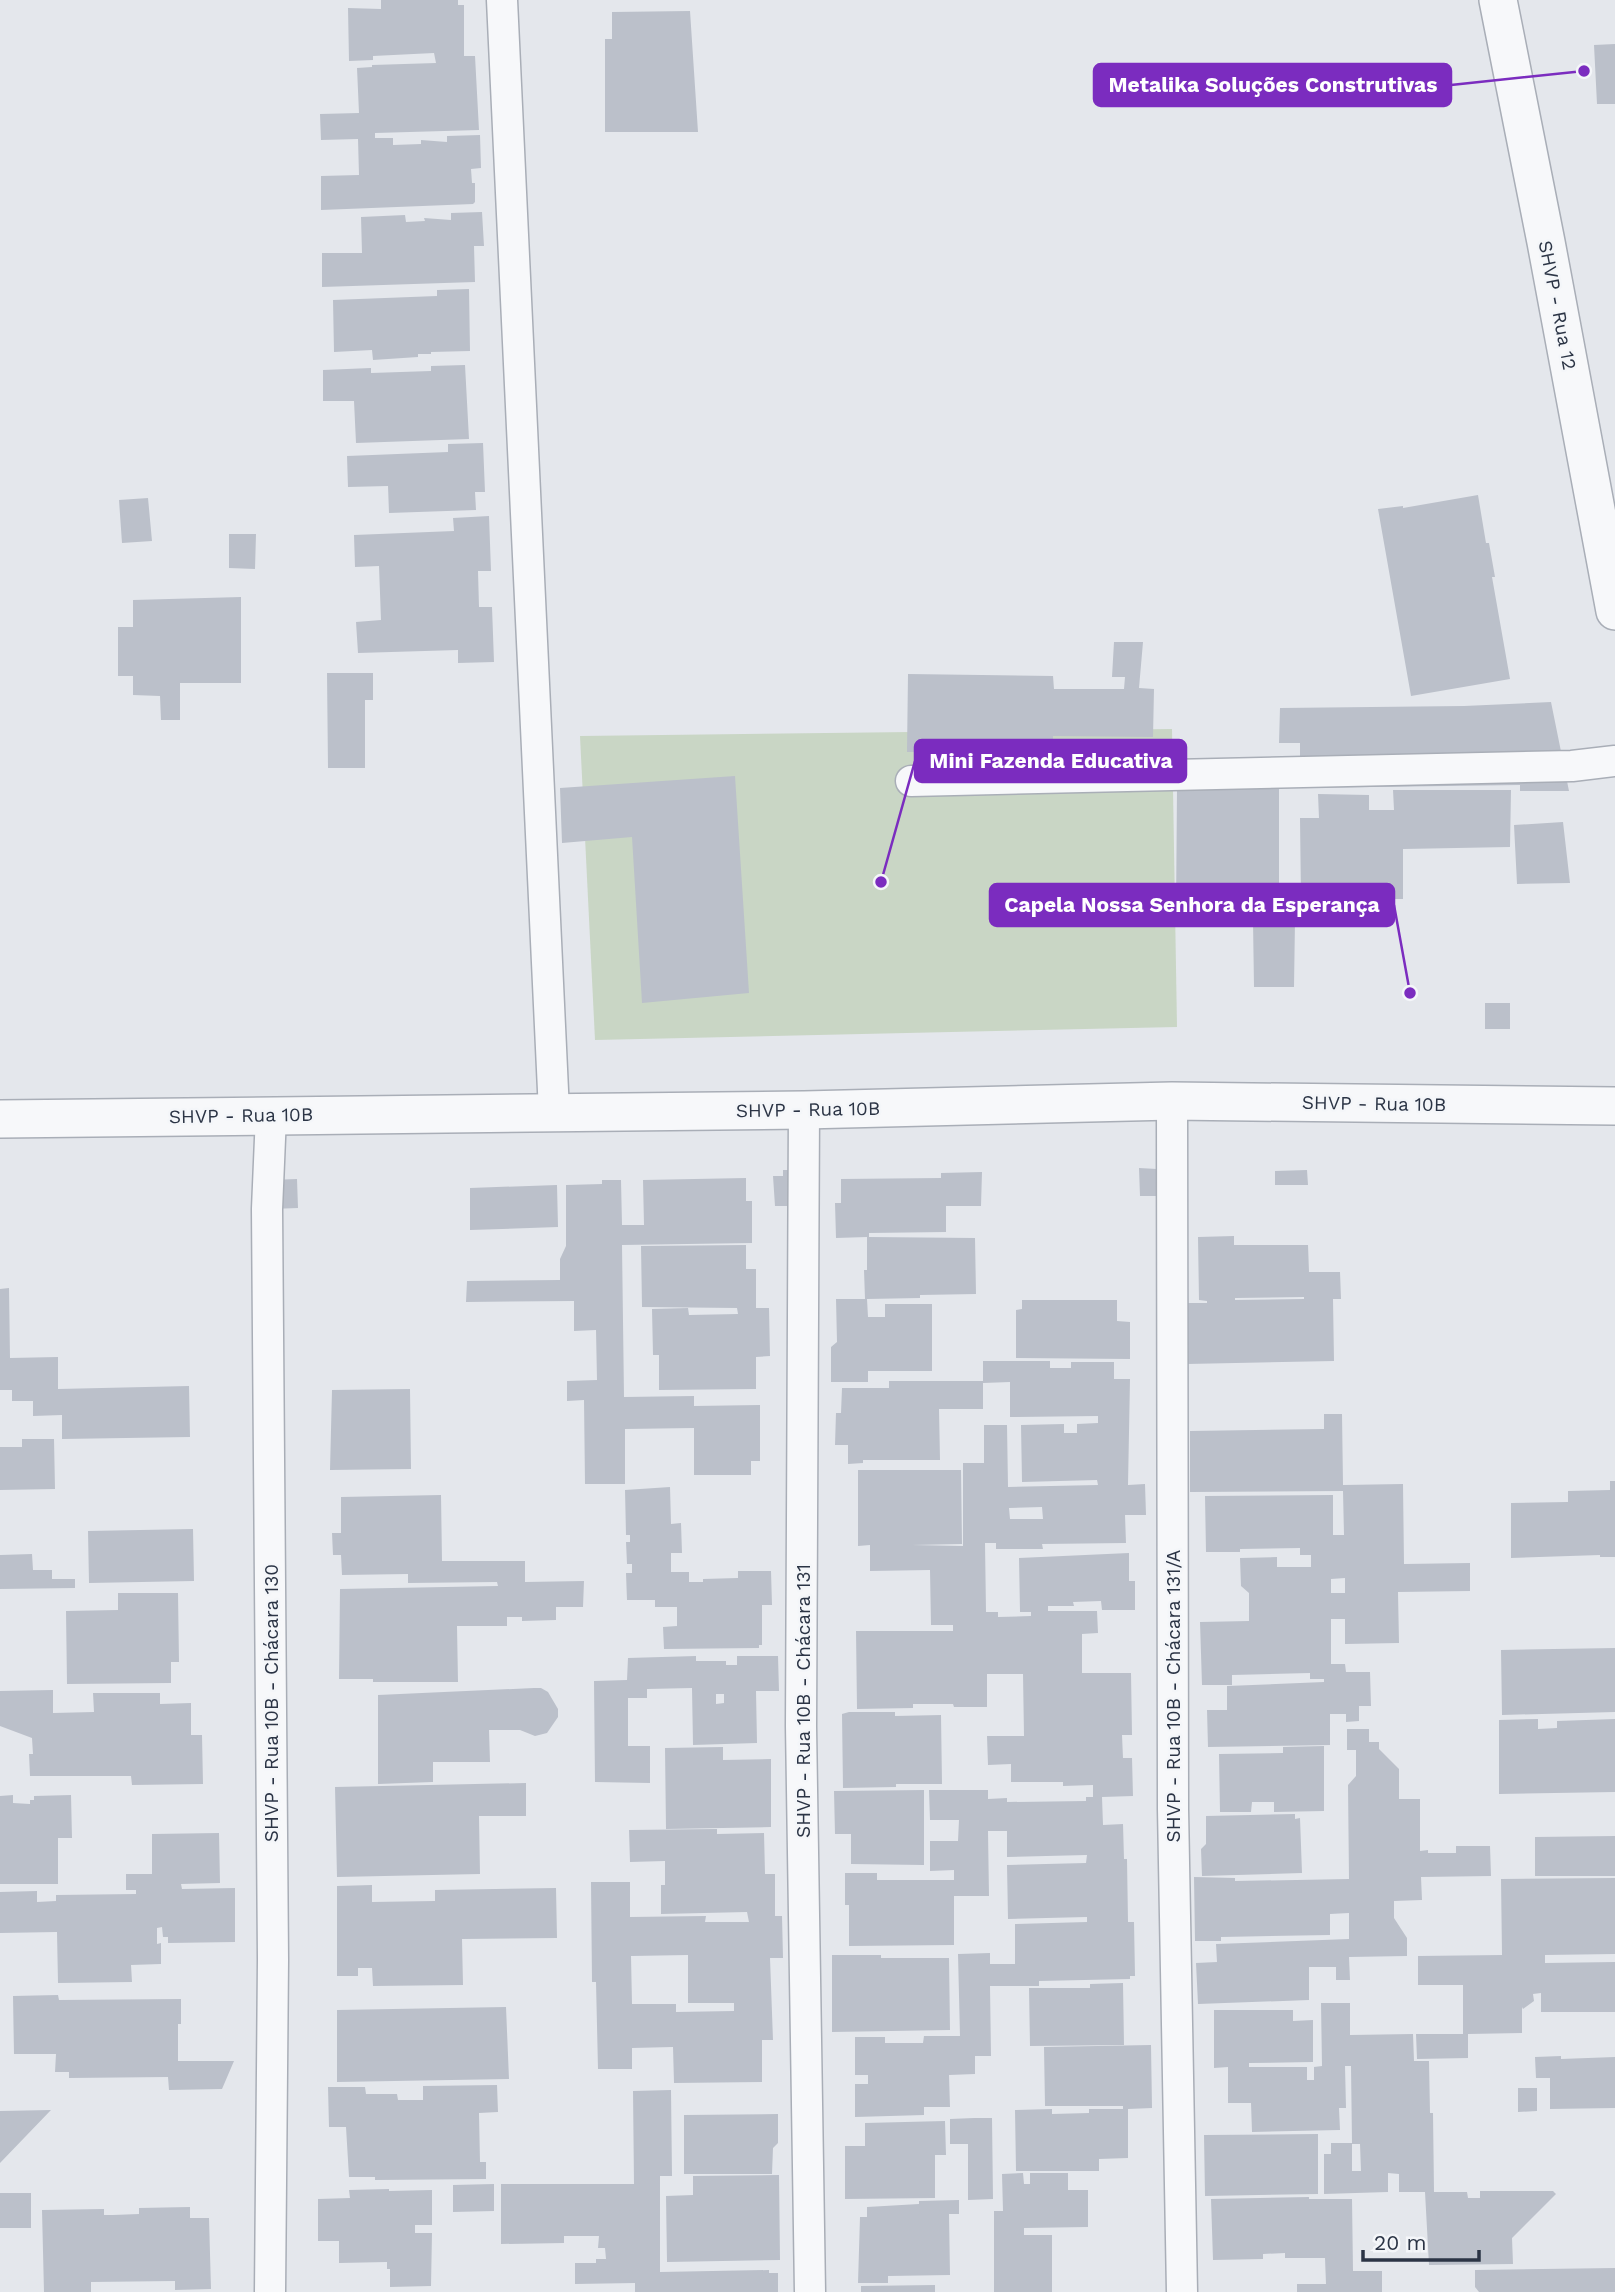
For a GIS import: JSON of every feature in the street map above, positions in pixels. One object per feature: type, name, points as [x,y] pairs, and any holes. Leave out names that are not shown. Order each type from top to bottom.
[{"type":"street","points":[[502,0],[554,1112]]},
{"type":"street","name":"SHVP - Rua 12","points":[[1498,0],[1615,611]]},
{"type":"street","points":[[911,780],[1572,766],[1615,761]]},
{"type":"street","name":"SHVP - Rua 10B","points":[[0,1119],[804,1110],[1172,1101],[1615,1106]]},
{"type":"street","name":"SHVP - Rua 10B - Chácara 131/A","points":[[1172,1101],[1173,1809],[1182,2292]]},
{"type":"street","name":"SHVP - Rua 10B - Chácara 131","points":[[804,1110],[802,1726],[810,2292]]},
{"type":"street","name":"SHVP - Rua 10B - Chácara 130","points":[[270,2292],[273,1946],[267,1209],[271,1115]]},
{"type":"green space","points":[[1172,729],[1177,1027],[595,1040],[580,736]]},
{"type":"building","points":[[381,0],[458,0],[458,5],[464,5],[464,56],[475,56],[479,130],[375,133],[375,138],[393,138],[393,145],[421,144],[421,140],[447,142],[447,136],[480,135],[481,168],[471,169],[472,183],[475,183],[473,204],[321,210],[321,176],[359,175],[358,139],[321,140],[320,114],[359,113],[357,68],[436,63],[434,53],[373,56],[373,60],[349,61],[348,8],[381,9]]},
{"type":"building","points":[[690,11],[698,132],[605,132],[605,39],[612,39],[612,12]]},
{"type":"building","points":[[1615,44],[1615,104],[1597,104],[1594,45]]},
{"type":"building","points":[[482,212],[484,246],[474,246],[475,282],[322,287],[322,253],[362,253],[361,217],[405,215],[406,222],[425,221],[424,218],[451,220],[451,213]]},
{"type":"building","points":[[469,289],[470,351],[431,352],[418,354],[418,357],[373,360],[372,350],[334,352],[333,300],[437,296],[437,290]]},
{"type":"building","points":[[465,365],[469,439],[356,443],[354,401],[323,401],[323,370],[371,368],[371,373],[431,371],[431,366]]},
{"type":"building","points":[[483,443],[485,492],[475,492],[476,510],[389,513],[388,486],[348,487],[347,456],[448,452],[448,444]]},
{"type":"building","points":[[1478,495],[1495,577],[1492,577],[1510,679],[1411,696],[1378,509],[1403,508]]},
{"type":"building","points":[[148,498],[152,541],[122,543],[119,500]]},
{"type":"building","points":[[489,516],[491,571],[478,571],[479,607],[492,607],[494,662],[458,663],[458,650],[358,653],[356,622],[381,620],[379,566],[355,567],[354,535],[454,531],[453,518]]},
{"type":"building","points":[[229,534],[256,534],[255,569],[229,568]]},
{"type":"building","points":[[241,597],[241,683],[180,683],[180,720],[161,720],[160,696],[133,695],[133,676],[118,676],[118,627],[133,627],[133,600]]},
{"type":"building","points":[[1114,642],[1143,642],[1139,688],[1154,689],[1153,737],[1053,736],[1053,752],[907,752],[908,674],[1053,676],[1054,689],[1124,689],[1125,677],[1112,677]]},
{"type":"building","points":[[327,673],[373,673],[373,700],[365,700],[365,768],[328,768]]},
{"type":"building","points":[[1551,702],[1569,791],[1520,791],[1520,785],[1300,788],[1300,743],[1279,743],[1280,708]]},
{"type":"building","points":[[735,776],[749,993],[642,1003],[632,837],[562,843],[560,788]]},
{"type":"building","points":[[1177,789],[1279,789],[1279,912],[1262,911],[1262,919],[1295,920],[1294,987],[1254,987],[1253,921],[1244,920],[1244,912],[1176,912]]},
{"type":"building","points":[[1393,790],[1511,790],[1510,847],[1403,849],[1403,899],[1301,899],[1300,818],[1319,818],[1318,794],[1369,795],[1369,810],[1394,810]]},
{"type":"building","points":[[1563,822],[1570,883],[1517,884],[1514,825]]},
{"type":"building","points":[[1485,1003],[1510,1003],[1510,1029],[1485,1029]]},
{"type":"building","points":[[1139,1168],[1157,1169],[1157,1196],[1140,1196]]},
{"type":"building","points":[[783,1170],[820,1170],[820,1188],[791,1188],[791,1206],[775,1206],[773,1176],[783,1176]]},
{"type":"building","points":[[1307,1170],[1308,1185],[1275,1185],[1275,1171]]},
{"type":"building","points":[[982,1172],[981,1206],[946,1206],[946,1232],[869,1233],[869,1237],[975,1238],[976,1294],[867,1299],[868,1317],[885,1317],[885,1304],[932,1304],[932,1371],[868,1371],[868,1382],[831,1382],[831,1347],[837,1342],[836,1299],[865,1299],[864,1270],[867,1270],[867,1237],[836,1238],[835,1203],[841,1203],[841,1179],[941,1178],[941,1173]]},
{"type":"building","points":[[746,1178],[746,1201],[752,1201],[752,1243],[622,1245],[624,1397],[694,1396],[694,1406],[760,1405],[760,1461],[751,1461],[751,1475],[694,1475],[694,1428],[625,1429],[625,1484],[585,1484],[584,1400],[567,1401],[567,1381],[597,1380],[596,1330],[574,1331],[574,1301],[466,1302],[467,1281],[560,1280],[560,1259],[566,1246],[566,1185],[602,1184],[602,1180],[621,1180],[622,1225],[644,1225],[643,1180]]},
{"type":"building","points":[[297,1179],[298,1208],[271,1209],[271,1180]]},
{"type":"building","points":[[557,1185],[558,1227],[470,1230],[470,1188]]},
{"type":"building","points":[[1234,1236],[1234,1245],[1308,1245],[1309,1272],[1340,1272],[1341,1299],[1333,1299],[1334,1361],[1187,1364],[1186,1303],[1207,1303],[1199,1300],[1198,1237]],"holes":[[[1304,1297],[1304,1299],[1235,1300]]]},
{"type":"building","points":[[746,1245],[746,1269],[756,1269],[756,1308],[769,1308],[770,1356],[756,1357],[756,1389],[659,1390],[659,1355],[653,1355],[652,1309],[688,1308],[689,1315],[738,1314],[737,1308],[642,1307],[641,1246]]},
{"type":"building","points":[[9,1288],[10,1358],[58,1357],[58,1389],[189,1386],[190,1437],[62,1439],[62,1415],[33,1416],[33,1401],[12,1401],[12,1390],[0,1390],[0,1289]]},
{"type":"building","points":[[1022,1300],[1117,1300],[1117,1321],[1130,1322],[1130,1359],[1016,1358],[1016,1310],[1022,1309]]},
{"type":"building","points":[[983,1361],[1050,1361],[1050,1368],[1071,1368],[1071,1362],[1114,1362],[1114,1379],[1130,1379],[1128,1485],[1145,1484],[1146,1515],[1125,1515],[1126,1543],[1042,1544],[1043,1549],[996,1549],[996,1543],[985,1543],[986,1612],[998,1612],[998,1617],[1031,1616],[1031,1612],[1020,1612],[1019,1558],[1129,1553],[1129,1581],[1135,1581],[1135,1610],[1102,1610],[1101,1601],[1073,1602],[1074,1606],[1048,1606],[1048,1611],[1097,1611],[1098,1633],[1082,1634],[1082,1673],[1131,1673],[1132,1735],[1122,1735],[1123,1758],[1132,1758],[1133,1796],[1102,1797],[1103,1825],[1123,1824],[1124,1859],[1127,1859],[1128,1922],[1134,1922],[1135,1976],[1130,1976],[1130,1979],[1039,1981],[1039,1986],[990,1986],[991,2056],[975,2056],[975,2074],[949,2075],[950,2107],[924,2107],[924,2115],[855,2117],[855,2084],[868,2084],[868,2075],[855,2075],[855,2037],[885,2037],[885,2043],[923,2043],[924,2036],[960,2036],[958,1954],[990,1953],[990,1964],[1015,1964],[1015,1924],[1087,1922],[1087,1917],[1008,1919],[1007,1865],[1086,1863],[1087,1855],[1007,1857],[1007,1831],[988,1831],[989,1896],[954,1896],[954,1945],[849,1946],[849,1905],[845,1905],[845,1873],[877,1873],[877,1880],[954,1880],[954,1870],[930,1871],[930,1841],[958,1841],[959,1820],[930,1820],[929,1790],[988,1790],[988,1799],[1007,1798],[1007,1802],[1086,1801],[1086,1797],[1093,1797],[1093,1785],[1011,1782],[1011,1764],[988,1765],[987,1736],[1024,1736],[1023,1674],[987,1674],[987,1707],[913,1704],[913,1708],[857,1709],[856,1631],[953,1631],[953,1625],[931,1625],[930,1570],[870,1571],[870,1545],[858,1546],[858,1470],[961,1470],[962,1544],[912,1545],[963,1546],[963,1463],[984,1463],[984,1425],[1007,1425],[1008,1487],[1098,1485],[1097,1480],[1022,1482],[1021,1425],[1064,1424],[1064,1433],[1077,1433],[1077,1424],[1098,1423],[1098,1416],[1010,1417],[1010,1382],[983,1383]],"holes":[[[1042,1507],[1043,1519],[1010,1519],[1009,1508]]]},
{"type":"building","points":[[889,1381],[983,1381],[983,1409],[939,1409],[940,1460],[863,1460],[863,1463],[848,1464],[848,1445],[835,1445],[836,1413],[841,1413],[842,1388],[889,1388]]},
{"type":"building","points":[[410,1389],[411,1469],[330,1470],[332,1390]]},
{"type":"building","points":[[1324,1414],[1342,1414],[1343,1485],[1403,1484],[1404,1564],[1470,1563],[1470,1591],[1398,1592],[1399,1643],[1345,1644],[1345,1619],[1331,1619],[1331,1664],[1345,1664],[1346,1672],[1370,1672],[1371,1706],[1359,1706],[1359,1721],[1346,1722],[1346,1714],[1330,1714],[1330,1745],[1208,1747],[1207,1710],[1227,1710],[1227,1686],[1324,1682],[1324,1679],[1310,1679],[1310,1673],[1232,1675],[1232,1685],[1202,1685],[1200,1622],[1249,1621],[1249,1593],[1241,1586],[1240,1558],[1277,1557],[1277,1567],[1311,1567],[1311,1555],[1300,1555],[1300,1548],[1206,1552],[1205,1496],[1333,1495],[1333,1535],[1344,1535],[1343,1491],[1190,1492],[1190,1431],[1324,1429]],"holes":[[[1345,1578],[1345,1593],[1331,1593],[1331,1579]]]},
{"type":"building","points":[[22,1439],[54,1439],[55,1489],[0,1490],[0,1447],[22,1447]]},
{"type":"building","points":[[1610,1481],[1615,1481],[1615,1557],[1600,1555],[1511,1558],[1511,1503],[1568,1502],[1568,1491],[1610,1490]]},
{"type":"building","points":[[670,1487],[671,1524],[681,1523],[682,1553],[671,1553],[671,1572],[689,1572],[689,1582],[703,1582],[703,1579],[738,1578],[738,1571],[771,1571],[772,1605],[762,1605],[762,1645],[759,1645],[759,1648],[664,1649],[663,1627],[677,1626],[677,1607],[655,1607],[655,1600],[627,1600],[626,1573],[632,1573],[632,1564],[627,1564],[626,1542],[630,1542],[630,1535],[626,1535],[625,1490]]},
{"type":"building","points":[[441,1495],[442,1561],[525,1561],[525,1582],[584,1581],[583,1607],[556,1607],[556,1620],[522,1621],[522,1617],[507,1617],[507,1626],[457,1626],[458,1682],[373,1682],[373,1679],[339,1679],[340,1589],[498,1586],[497,1582],[408,1583],[408,1574],[342,1575],[341,1555],[333,1555],[332,1533],[341,1533],[341,1497]]},
{"type":"building","points":[[193,1529],[194,1581],[89,1583],[88,1531]]},
{"type":"building","points":[[32,1554],[33,1570],[52,1570],[52,1579],[75,1579],[75,1588],[0,1589],[0,1555]]},
{"type":"building","points":[[118,1593],[178,1593],[179,1662],[171,1662],[171,1683],[67,1684],[66,1611],[118,1610]]},
{"type":"building","points":[[1615,1648],[1615,1712],[1502,1715],[1501,1650]]},
{"type":"building","points":[[696,1656],[696,1661],[726,1661],[726,1665],[737,1665],[737,1656],[778,1656],[779,1691],[756,1691],[757,1743],[693,1745],[692,1688],[647,1689],[647,1698],[628,1698],[628,1746],[650,1746],[650,1783],[595,1782],[594,1681],[627,1680],[628,1658]],"holes":[[[716,1694],[724,1694],[724,1703],[716,1704]]]},
{"type":"building","points":[[541,1688],[548,1692],[558,1709],[558,1717],[547,1733],[535,1736],[520,1730],[489,1730],[490,1762],[433,1762],[433,1782],[378,1784],[378,1695]]},
{"type":"building","points":[[53,1690],[53,1713],[94,1712],[93,1693],[160,1693],[160,1704],[191,1703],[191,1735],[202,1735],[203,1784],[132,1785],[131,1776],[30,1776],[29,1754],[33,1754],[32,1738],[0,1726],[0,1691]]},
{"type":"building","points":[[895,1712],[895,1716],[941,1715],[942,1784],[843,1788],[842,1714]]},
{"type":"building","points":[[1538,1719],[1538,1729],[1557,1728],[1557,1721],[1615,1719],[1615,1792],[1499,1794],[1499,1720]]},
{"type":"building","points":[[1347,1729],[1369,1729],[1369,1742],[1379,1742],[1379,1749],[1399,1769],[1399,1799],[1420,1799],[1420,1851],[1456,1853],[1456,1846],[1490,1846],[1491,1876],[1421,1877],[1422,1900],[1394,1901],[1394,1918],[1407,1938],[1407,1956],[1349,1957],[1350,1980],[1336,1980],[1336,1967],[1309,1967],[1309,2000],[1198,2004],[1196,1963],[1217,1962],[1216,1944],[1349,1939],[1349,1913],[1330,1914],[1330,1935],[1221,1937],[1221,1941],[1195,1941],[1194,1877],[1235,1878],[1235,1881],[1349,1879],[1348,1785],[1356,1776],[1356,1750],[1347,1750]]},
{"type":"building","points":[[1324,1746],[1324,1811],[1274,1812],[1274,1802],[1252,1802],[1251,1812],[1220,1812],[1219,1754],[1283,1753],[1283,1747]]},
{"type":"building","points":[[723,1747],[723,1760],[771,1759],[771,1827],[666,1829],[665,1748]]},
{"type":"building","points":[[526,1783],[526,1816],[479,1816],[480,1874],[337,1877],[335,1787]]},
{"type":"building","points":[[924,1790],[924,1865],[851,1864],[851,1834],[835,1834],[834,1791]]},
{"type":"building","points":[[13,1795],[13,1803],[30,1804],[34,1796],[71,1795],[72,1838],[58,1838],[58,1884],[0,1884],[0,1796]]},
{"type":"building","points":[[1295,1814],[1295,1819],[1300,1818],[1302,1873],[1202,1876],[1201,1849],[1206,1844],[1206,1816]]},
{"type":"building","points":[[717,1829],[717,1834],[764,1833],[765,1874],[775,1874],[775,1916],[782,1916],[783,1958],[770,1958],[773,2040],[762,2040],[762,2082],[674,2083],[673,2047],[632,2048],[632,2069],[598,2069],[596,1982],[592,1982],[591,1882],[630,1882],[630,1917],[706,1916],[705,1922],[749,1922],[747,1912],[661,1914],[661,1885],[665,1885],[665,1861],[630,1862],[629,1830]],"holes":[[[688,1955],[688,2003],[734,2003],[734,2011],[676,2012],[676,2004],[632,2004],[631,1956]]]},
{"type":"building","points":[[219,1833],[220,1883],[181,1884],[182,1889],[235,1888],[235,1942],[168,1943],[168,1937],[163,1937],[162,1927],[157,1928],[157,1944],[161,1943],[161,1964],[131,1965],[132,1982],[58,1983],[57,1932],[0,1933],[0,1892],[37,1891],[37,1902],[56,1901],[56,1895],[136,1894],[136,1890],[126,1890],[126,1874],[152,1874],[152,1834]]},
{"type":"building","points":[[1615,1836],[1615,1876],[1535,1876],[1535,1837]]},
{"type":"building","points":[[1615,1878],[1615,1954],[1545,1955],[1545,1963],[1615,1962],[1615,2012],[1541,2012],[1541,1993],[1533,1994],[1534,2001],[1523,2009],[1522,2007],[1522,2033],[1468,2034],[1468,2058],[1417,2059],[1416,2034],[1463,2034],[1463,1985],[1418,1985],[1418,1956],[1502,1955],[1501,1879]]},
{"type":"building","points":[[372,1885],[372,1902],[435,1901],[435,1890],[556,1888],[557,1938],[462,1939],[463,1985],[373,1986],[372,1968],[358,1968],[358,1976],[337,1976],[337,1886]]},
{"type":"building","points":[[832,1955],[949,1958],[950,2030],[832,2032]]},
{"type":"building","points":[[1123,1983],[1124,2045],[1030,2046],[1029,1988],[1090,1988],[1090,1984]]},
{"type":"building","points":[[58,1995],[59,2000],[181,1999],[178,2061],[234,2061],[222,2089],[169,2090],[168,2077],[69,2078],[69,2072],[55,2072],[56,2054],[14,2054],[13,1996]]},
{"type":"building","points":[[1321,2003],[1350,2003],[1350,2035],[1413,2034],[1414,2061],[1429,2061],[1434,2192],[1467,2192],[1468,2198],[1480,2198],[1480,2191],[1553,2191],[1556,2194],[1512,2238],[1513,2264],[1429,2265],[1425,2192],[1399,2192],[1399,2174],[1388,2173],[1388,2192],[1324,2194],[1324,2154],[1331,2154],[1331,2143],[1352,2143],[1351,2066],[1345,2066],[1346,2108],[1339,2108],[1340,2130],[1252,2132],[1251,2103],[1228,2103],[1228,2067],[1214,2068],[1214,2010],[1293,2010],[1293,2021],[1313,2020],[1313,2062],[1249,2063],[1249,2067],[1307,2067],[1307,2080],[1314,2080],[1314,2067],[1322,2066]],"holes":[[[1352,2144],[1360,2144],[1361,2171],[1352,2171]]]},
{"type":"building","points":[[506,2007],[509,2079],[337,2082],[337,2010]]},
{"type":"building","points":[[1151,2045],[1152,2108],[1128,2109],[1128,2158],[1099,2159],[1099,2171],[1016,2171],[1015,2110],[1052,2109],[1052,2114],[1089,2113],[1089,2109],[1123,2109],[1123,2106],[1045,2106],[1044,2047]]},
{"type":"building","points":[[1561,2056],[1561,2059],[1615,2057],[1615,2108],[1550,2109],[1550,2078],[1536,2078],[1535,2057]]},
{"type":"building","points":[[497,2085],[498,2112],[479,2113],[480,2162],[486,2162],[486,2179],[375,2180],[375,2177],[349,2177],[346,2127],[329,2127],[328,2087],[365,2087],[366,2094],[397,2094],[398,2100],[423,2100],[423,2086]]},
{"type":"building","points":[[1518,2088],[1537,2088],[1537,2111],[1518,2112]]},
{"type":"building","points":[[671,2090],[672,2176],[660,2176],[660,2272],[769,2270],[769,2273],[778,2273],[778,2292],[635,2292],[635,2283],[575,2284],[575,2263],[596,2263],[596,2259],[606,2259],[605,2248],[598,2248],[599,2236],[564,2236],[564,2243],[501,2244],[501,2184],[634,2184],[633,2091]]},
{"type":"building","points":[[51,2110],[0,2163],[0,2111]]},
{"type":"building","points":[[778,2114],[778,2143],[773,2148],[772,2174],[684,2174],[684,2115]]},
{"type":"building","points":[[992,2118],[993,2199],[968,2200],[968,2144],[950,2144],[950,2119]]},
{"type":"building","points":[[945,2121],[946,2155],[935,2155],[935,2198],[845,2199],[845,2146],[865,2146],[865,2123]]},
{"type":"building","points":[[1318,2134],[1318,2194],[1205,2196],[1204,2135]]},
{"type":"building","points":[[1023,2173],[1024,2184],[1030,2184],[1030,2173],[1068,2173],[1068,2190],[1088,2190],[1088,2227],[1024,2228],[1024,2235],[1052,2235],[1052,2292],[994,2292],[994,2211],[1003,2211],[1002,2174]]},
{"type":"building","points":[[779,2175],[780,2260],[667,2262],[666,2196],[693,2195],[693,2176]]},
{"type":"building","points":[[494,2184],[494,2211],[453,2212],[453,2185]]},
{"type":"building","points":[[349,2190],[432,2190],[432,2225],[415,2225],[415,2233],[432,2233],[431,2286],[390,2287],[390,2269],[387,2269],[387,2262],[339,2263],[339,2241],[318,2241],[318,2199],[350,2198]]},
{"type":"building","points":[[0,2193],[31,2193],[31,2228],[0,2228]]},
{"type":"building","points":[[1211,2199],[1352,2199],[1353,2271],[1382,2271],[1382,2292],[1297,2292],[1297,2284],[1326,2284],[1325,2258],[1285,2258],[1285,2253],[1263,2254],[1263,2259],[1213,2260]]},
{"type":"building","points":[[959,2200],[959,2214],[949,2214],[950,2275],[888,2276],[888,2283],[858,2283],[860,2217],[867,2217],[867,2207]]},
{"type":"building","points":[[190,2207],[190,2218],[209,2218],[211,2289],[175,2290],[175,2281],[91,2282],[91,2292],[44,2292],[42,2210],[104,2209],[104,2215],[113,2215],[139,2214],[139,2208]]},
{"type":"building","points":[[1615,2268],[1615,2292],[1479,2292],[1475,2287],[1475,2270]]},
{"type":"building","points":[[935,2285],[935,2292],[861,2292],[861,2286]]},
{"type":"place","name":"Metalika Soluções Construtivas","points":[[1584,71]]},
{"type":"place","name":"Mini Fazenda Educativa","points":[[881,882]]},
{"type":"place","name":"Capela Nossa Senhora da Esperança","points":[[1410,993]]}]
